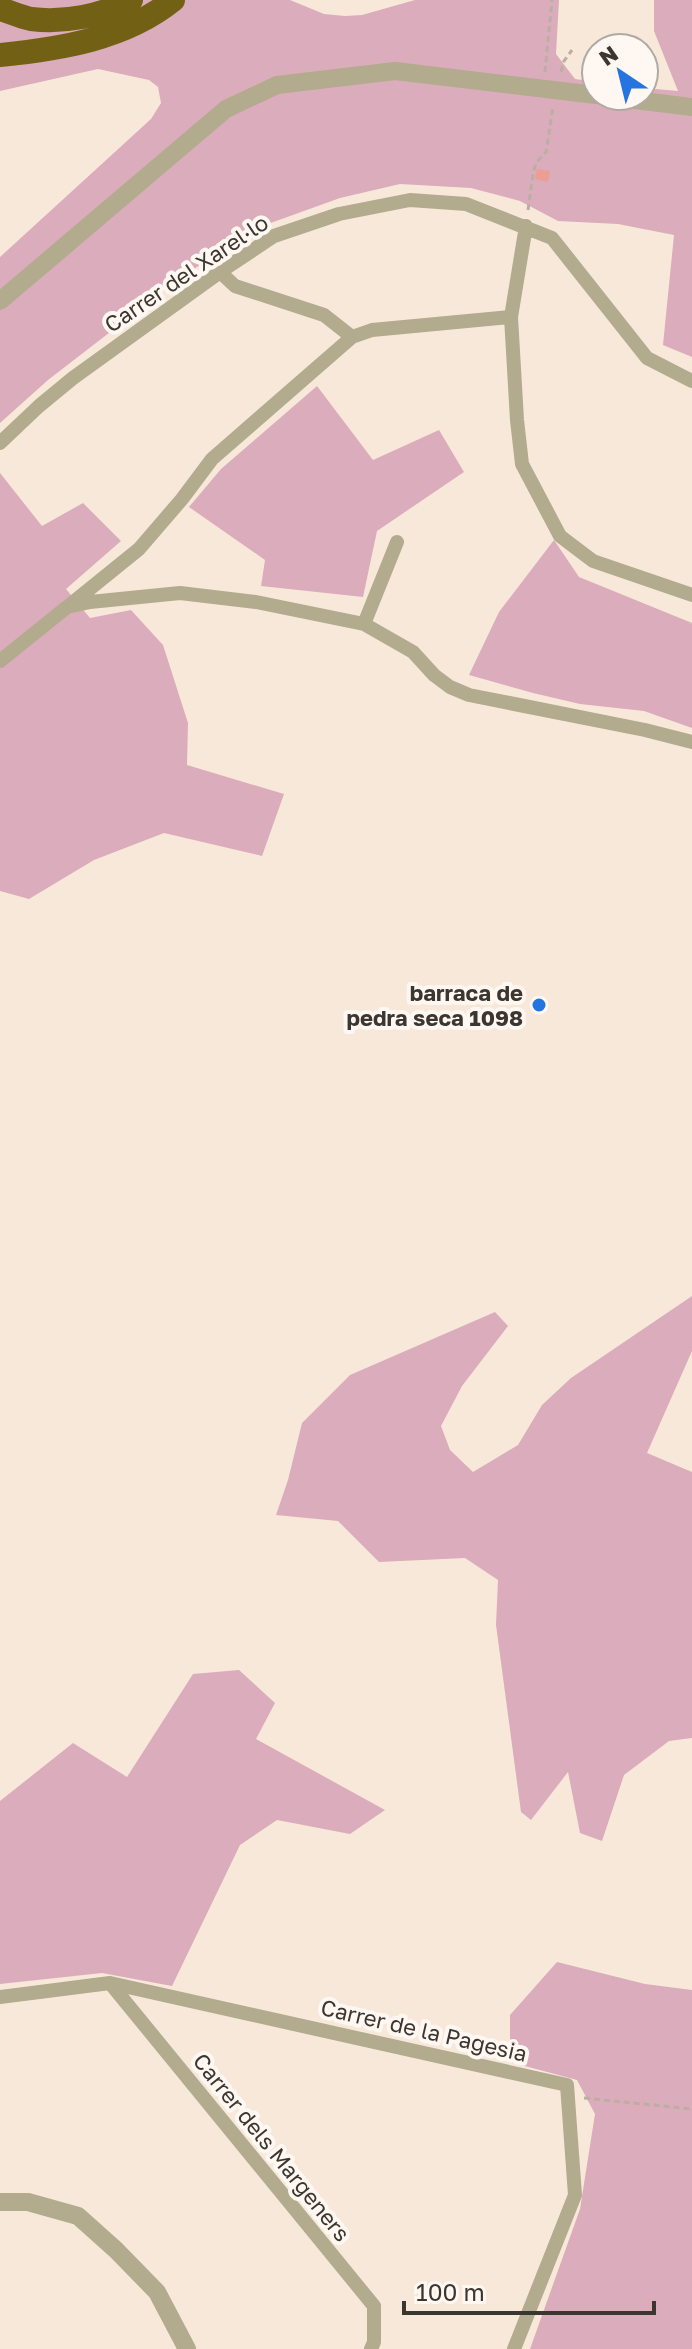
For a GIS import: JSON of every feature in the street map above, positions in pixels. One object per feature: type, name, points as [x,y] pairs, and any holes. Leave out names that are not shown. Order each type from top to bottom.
[{"type":"highway","points":[[0,9],[30,19],[71,19],[117,7],[131,0]]},
{"type":"highway","points":[[0,55],[82,42],[129,27],[173,0]]},
{"type":"street","points":[[0,301],[226,109],[277,85],[395,71],[580,93]]},
{"type":"street","points":[[660,103],[692,107]]},
{"type":"street","name":"Carrer del Xarel·lo","points":[[0,443],[73,378],[274,236],[339,214],[410,200],[466,204],[552,238],[647,358],[692,381]]},
{"type":"street","points":[[526,226],[511,317],[522,464],[560,536],[593,561],[692,595]]},
{"type":"street","points":[[220,272],[235,286],[324,315],[352,337]]},
{"type":"street","points":[[0,661],[139,549],[212,459],[352,337],[372,330],[511,317]]},
{"type":"street","points":[[364,624],[397,542]]},
{"type":"street","points":[[67,607],[180,593],[256,602],[364,624],[413,652],[434,675],[450,687],[469,695],[692,742]]},
{"type":"street","name":"Carrer de la Pagesia","points":[[0,1997],[110,1983],[567,2085],[568,2096]]},
{"type":"street","name":"Carrer dels Margeners","points":[[110,1983],[374,2306],[374,2342],[371,2349]]},
{"type":"street","points":[[514,2349],[575,2195],[568,2096]]},
{"type":"street","points":[[0,2202],[28,2202],[78,2216],[157,2292],[187,2349]]},
{"type":"path","points":[[547,52],[552,0]]},
{"type":"path","points":[[526,226],[533,174],[536,163],[546,152],[555,90],[564,61],[572,50]]},
{"type":"path","points":[[568,2096],[692,2109]]},
{"type":"shaded area","points":[[0,0],[290,0],[324,14],[345,16],[362,15],[415,0],[559,0],[556,54],[575,79],[580,80],[580,112],[660,112],[660,89],[678,91],[660,46],[660,32],[654,31],[654,0],[692,0],[692,357],[663,345],[674,235],[618,224],[558,221],[520,201],[471,188],[400,184],[340,198],[251,230],[175,282],[48,380],[0,423],[0,257],[151,119],[161,103],[158,87],[149,80],[98,69],[0,91]]},
{"type":"shaded area","points":[[317,386],[373,460],[439,430],[464,472],[377,531],[363,597],[261,586],[265,560],[189,507],[221,469]]},
{"type":"shaded area","points":[[0,473],[42,526],[83,503],[121,541],[66,589],[90,618],[131,610],[163,645],[188,723],[187,765],[284,794],[262,856],[164,833],[94,860],[29,899],[0,891]]},
{"type":"shaded area","points":[[554,540],[579,577],[692,623],[692,728],[644,711],[580,704],[469,675],[499,612]]},
{"type":"shaded area","points":[[692,1296],[692,1351],[647,1453],[692,1472],[692,1738],[669,1741],[624,1775],[602,1841],[580,1833],[568,1772],[531,1820],[521,1812],[496,1625],[498,1580],[465,1558],[379,1562],[338,1521],[276,1515],[302,1423],[350,1375],[495,1312],[508,1326],[462,1386],[441,1426],[450,1450],[473,1472],[518,1445],[542,1405],[571,1378]]},
{"type":"shaded area","points":[[239,1670],[275,1703],[256,1739],[385,1810],[350,1834],[277,1820],[240,1845],[172,1986],[102,1973],[0,1984],[0,1801],[73,1743],[127,1777],[193,1674]]},
{"type":"shaded area","points":[[557,1962],[645,1984],[692,1990],[692,2349],[530,2349],[580,2209],[595,2114],[577,2080],[510,2062],[510,2015]]},
{"type":"building","points":[[537,169],[550,171],[548,182],[535,179]]},
{"type":"place","name":"barraca de pedra seca 1098","points":[[539,1005]]}]
